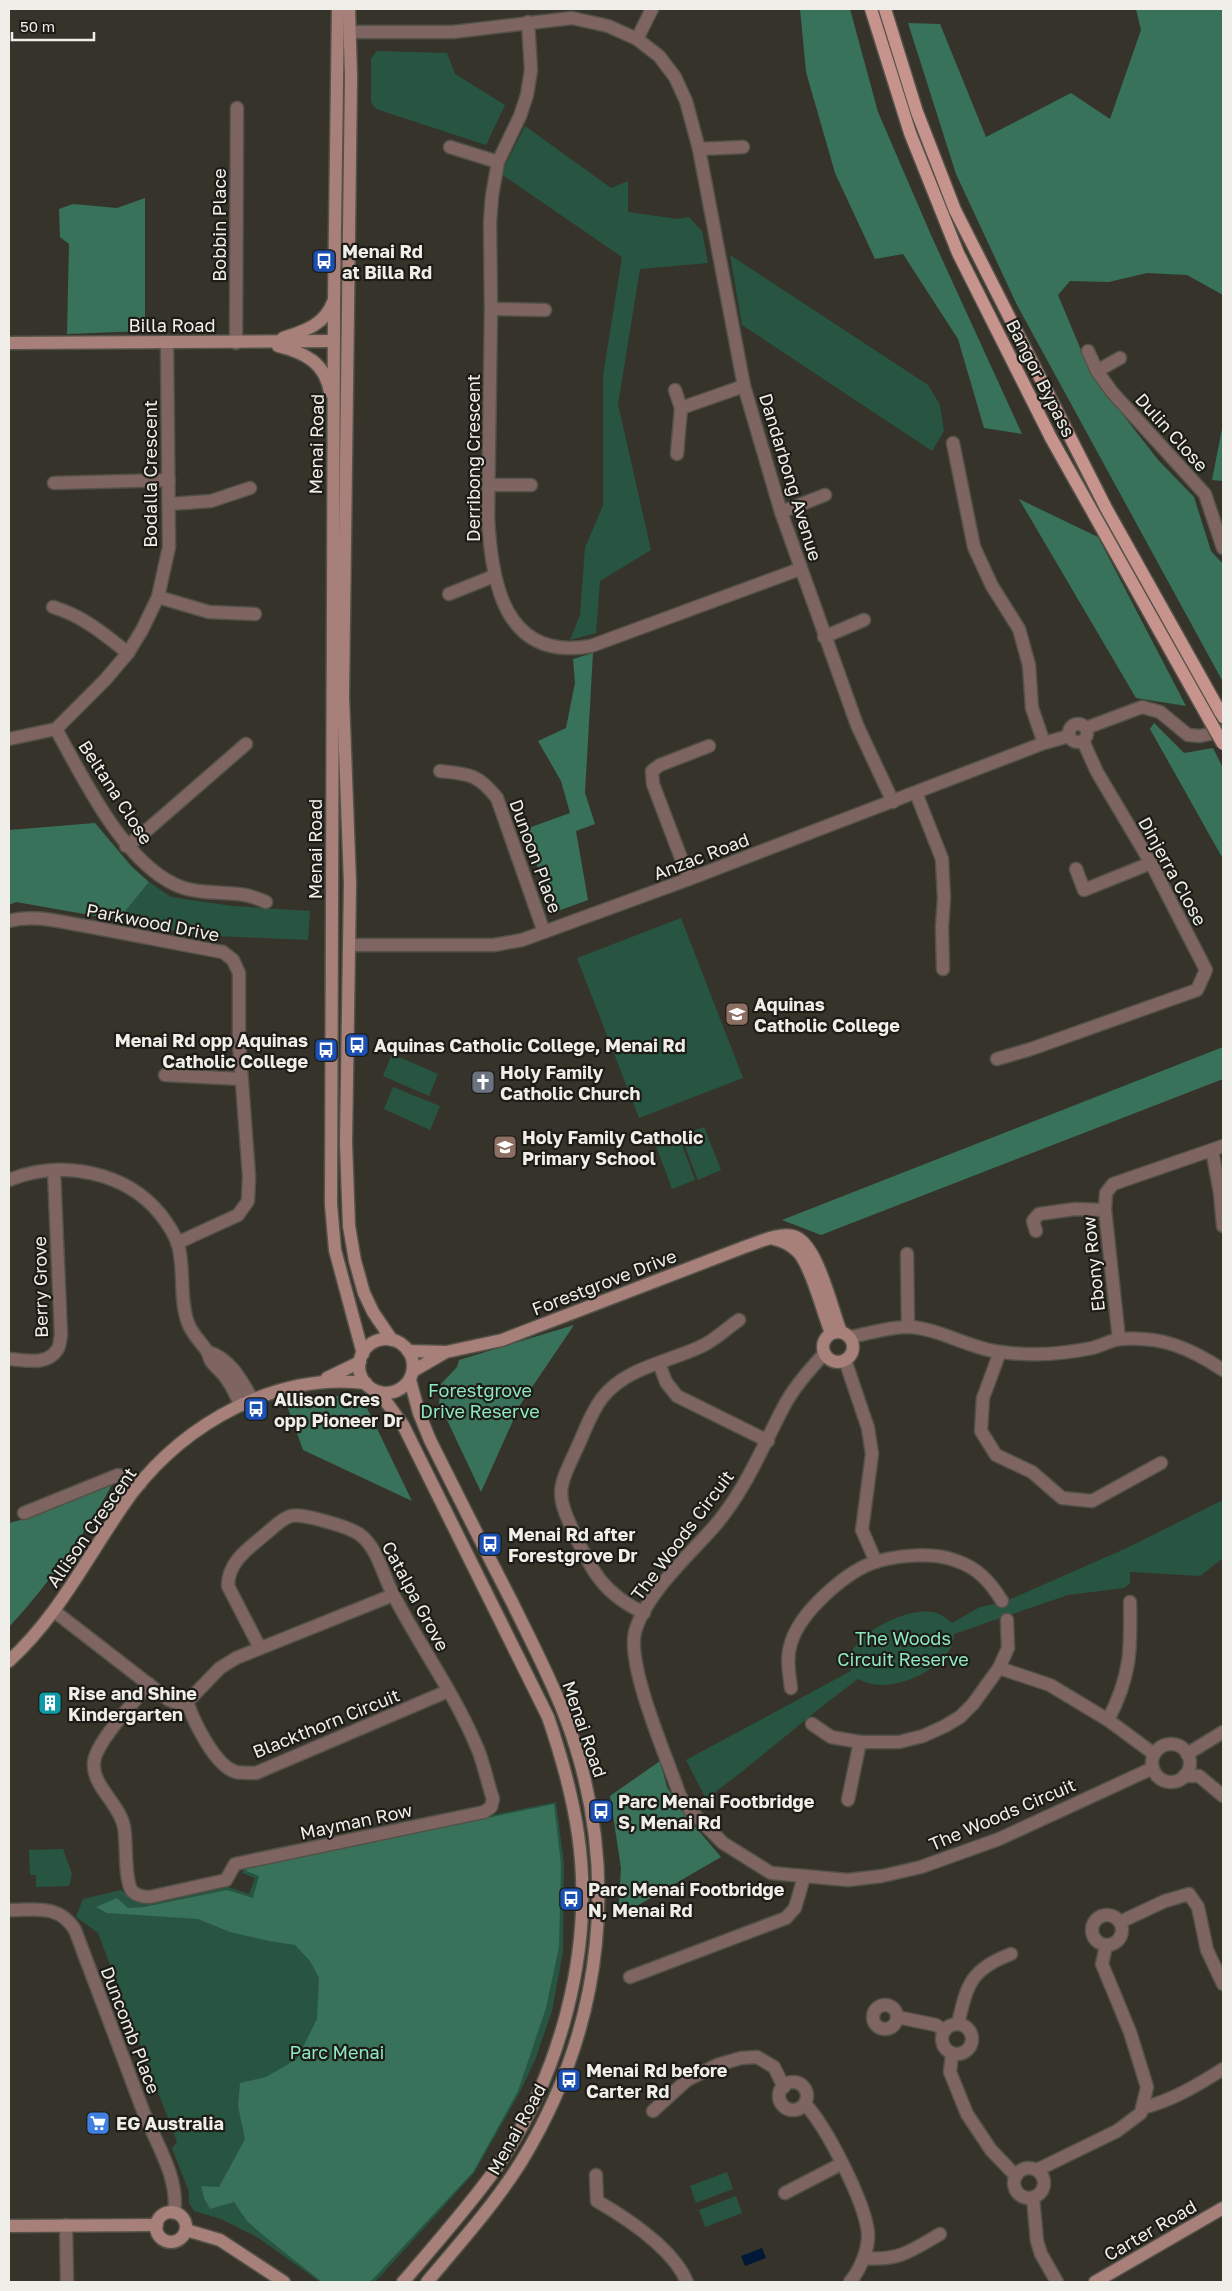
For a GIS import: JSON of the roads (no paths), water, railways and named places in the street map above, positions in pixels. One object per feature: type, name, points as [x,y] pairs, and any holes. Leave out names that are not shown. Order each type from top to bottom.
[{"type":"main road","name":"Menai Road","points":[[338,9],[344,32],[348,288],[343,697],[350,883],[346,1133],[349,1226],[355,1261],[364,1293],[372,1312],[392,1340]]},
{"type":"main road","name":"Menai Road","points":[[349,9],[344,32],[334,300],[331,1204],[335,1250],[361,1358]]},
{"type":"main road","name":"Bangor Bypass","points":[[871,9],[910,132],[958,253],[1051,438],[1223,744]]},
{"type":"main road","name":"Bangor Bypass","points":[[885,9],[917,112],[955,210],[1106,508],[1223,716]]},
{"type":"main road","name":"Menai Road","points":[[334,341],[339,336],[343,326],[348,288]]},
{"type":"main road","points":[[253,343],[280,339],[309,328],[326,315],[334,300]]},
{"type":"main road","name":"Menai Road","points":[[334,341],[343,355],[346,384]]},
{"type":"main road","name":"Billa Road","points":[[9,344],[334,341]]},
{"type":"main road","points":[[253,343],[280,346],[296,351],[317,364],[328,380],[334,429]]},
{"type":"main road","name":"Anzac Road","points":[[332,944],[350,944]]},
{"type":"main road","name":"Forestgrove Drive","points":[[446,1352],[502,1340],[771,1238],[785,1242],[798,1252],[840,1334]]},
{"type":"main road","points":[[840,1334],[853,1347],[851,1355],[845,1360],[833,1361],[824,1354],[823,1344],[840,1334]]},
{"type":"main road","points":[[323,1381],[361,1358],[375,1342],[384,1340],[400,1343],[408,1351],[412,1357],[411,1375]]},
{"type":"main road","points":[[408,1351],[446,1352]]},
{"type":"main road","points":[[361,1358],[360,1372],[366,1383],[379,1392],[393,1392],[402,1388],[411,1375],[446,1352]]},
{"type":"main road","name":"Menai Road","points":[[411,1375],[418,1413],[430,1440],[545,1670],[566,1717],[579,1757],[590,1804],[598,1870],[599,1908],[589,1992],[579,2037],[553,2103],[520,2163],[500,2194],[427,2282]]},
{"type":"main road","points":[[323,1381],[366,1383]]},
{"type":"main road","name":"Allison Crescent","points":[[9,1661],[36,1634],[54,1611],[140,1484],[181,1444],[217,1418],[246,1402],[281,1389],[323,1381]]},
{"type":"main road","name":"Menai Road","points":[[379,1392],[403,1425],[548,1717],[563,1762],[574,1807],[580,1854],[582,1897],[573,1986],[559,2040],[548,2069],[514,2139],[492,2174],[403,2282]]},
{"type":"main road","name":"Carter Road","points":[[1095,2282],[1223,2208]]},
{"type":"main road","points":[[174,2213],[182,2218],[186,2230],[181,2238],[169,2242],[160,2237],[157,2225],[164,2215],[174,2213]]},
{"type":"main road","points":[[9,2226],[157,2225]]},
{"type":"main road","points":[[186,2230],[220,2240],[284,2282]]},
{"type":"street","points":[[637,39],[652,9]]},
{"type":"street","name":"Dandarbong Avenue","points":[[344,32],[453,32],[572,18],[608,26],[637,39],[659,56],[675,77],[686,101],[699,149],[744,386],[781,512],[824,637],[857,725],[893,802]]},
{"type":"street","name":"Derribong Crescent","points":[[528,22],[531,70],[527,95],[520,116],[498,162],[490,223],[490,548],[494,576],[505,606],[515,622],[530,638],[542,645],[571,649],[591,646],[800,569]]},
{"type":"street","name":"Bobbin Place","points":[[236,342],[237,108]]},
{"type":"street","points":[[450,147],[498,162]]},
{"type":"street","points":[[699,149],[743,147]]},
{"type":"street","points":[[491,309],[545,310]]},
{"type":"street","name":"Bodalla Crescent","points":[[56,729],[105,680],[128,653],[158,597],[169,547],[167,342]]},
{"type":"street","name":"Dulin Close","points":[[1088,351],[1097,371],[1112,392],[1204,494],[1223,548]]},
{"type":"street","points":[[1097,371],[1120,358]]},
{"type":"street","points":[[681,408],[744,386]]},
{"type":"street","points":[[675,390],[681,408],[677,454]]},
{"type":"street","points":[[953,443],[974,547],[992,586],[1019,629],[1029,665],[1032,708],[1044,743]]},
{"type":"street","points":[[54,483],[169,480]]},
{"type":"street","points":[[489,486],[530,485]]},
{"type":"street","points":[[170,504],[211,501],[250,488]]},
{"type":"street","points":[[781,512],[825,495]]},
{"type":"street","points":[[449,594],[494,576]]},
{"type":"street","points":[[158,597],[209,612],[255,614]]},
{"type":"street","points":[[53,607],[72,613],[100,631],[128,653]]},
{"type":"street","points":[[824,637],[864,620]]},
{"type":"street","points":[[1086,728],[1087,735],[1083,741],[1075,742],[1069,736],[1069,730],[1073,725],[1079,724],[1086,728],[1142,708],[1160,712],[1188,735],[1200,736],[1223,731]]},
{"type":"street","points":[[9,739],[56,729]]},
{"type":"street","name":"Beltana Close","points":[[56,729],[126,846],[144,864],[174,884],[194,890],[246,895],[266,902]]},
{"type":"street","name":"Anzac Road","points":[[350,944],[494,945],[516,941],[689,880],[1044,743],[1069,736]]},
{"type":"street","name":"Dinjerra Close","points":[[997,1058],[1031,1049],[1197,990],[1206,970],[1152,863],[1097,772],[1083,741]]},
{"type":"street","points":[[126,846],[139,837],[246,744]]},
{"type":"street","points":[[689,880],[653,784],[652,771],[709,746]]},
{"type":"street","name":"Dunoon Place","points":[[440,771],[465,774],[484,782],[497,798],[544,932]]},
{"type":"street","points":[[916,793],[942,859],[944,898],[942,927],[943,969]]},
{"type":"street","points":[[1076,869],[1084,890],[1152,863]]},
{"type":"street","name":"Parkwood Drive","points":[[9,921],[30,918],[44,919],[223,952],[233,960],[239,973],[241,1079],[249,1176],[248,1201],[238,1215],[177,1242]]},
{"type":"street","points":[[165,1074],[241,1079]]},
{"type":"street","points":[[1218,1148],[1223,1226]]},
{"type":"street","name":"Ebony Row","points":[[1119,1339],[1104,1210],[1106,1193],[1113,1184],[1218,1148]]},
{"type":"street","points":[[9,1180],[54,1171],[72,1170],[94,1173],[122,1182],[153,1205],[170,1226],[177,1242],[182,1263],[187,1321],[192,1333],[208,1352],[211,1361],[246,1402]]},
{"type":"street","name":"Berry Grove","points":[[9,1359],[32,1361],[46,1359],[58,1350],[61,1335],[54,1171]]},
{"type":"street","points":[[1036,1231],[1033,1221],[1039,1214],[1075,1209],[1104,1210]]},
{"type":"street","points":[[907,1254],[908,1327]]},
{"type":"street","points":[[644,1613],[619,1600],[604,1586],[588,1563],[563,1510],[560,1497],[561,1483],[586,1425],[603,1397],[629,1375],[703,1346],[739,1320]]},
{"type":"street","points":[[840,1334],[908,1327],[922,1329],[1000,1352],[1071,1352],[1119,1339],[1172,1343],[1195,1352],[1223,1370]]},
{"type":"street","points":[[1000,1352],[982,1398],[981,1431],[996,1455],[1032,1472],[1062,1498],[1092,1501],[1161,1463]]},
{"type":"street","name":"The Woods Circuit","points":[[824,1354],[806,1373],[783,1406],[768,1441],[745,1484],[714,1527],[666,1580],[644,1613],[635,1633],[636,1666],[680,1796],[690,1810],[723,1843],[771,1873],[848,1880],[882,1876],[921,1867],[998,1839],[1153,1768]]},
{"type":"street","points":[[845,1360],[868,1428],[872,1454],[862,1530],[876,1562]]},
{"type":"street","points":[[659,1363],[666,1382],[677,1396],[768,1441]]},
{"type":"street","points":[[24,1513],[118,1474],[140,1484]]},
{"type":"street","name":"Catalpa Grove","points":[[260,1648],[228,1586],[228,1575],[239,1557],[276,1524],[290,1516],[307,1515],[359,1534],[373,1550],[393,1595],[477,1746],[493,1799],[491,1807],[484,1812]]},
{"type":"street","points":[[791,1688],[787,1660],[791,1642],[798,1627],[820,1600],[841,1581],[876,1562],[914,1556],[945,1557],[958,1561],[985,1577],[1002,1601]]},
{"type":"street","points":[[54,1611],[169,1700],[179,1704],[187,1702],[220,1668],[236,1658],[393,1595]]},
{"type":"street","points":[[1108,1720],[1119,1699],[1127,1676],[1131,1652],[1130,1602]]},
{"type":"street","points":[[812,1724],[831,1736],[860,1742],[899,1742],[923,1736],[945,1726],[974,1704],[999,1668],[1008,1648],[1007,1620]]},
{"type":"street","points":[[999,1668],[1050,1685],[1108,1720],[1154,1754]]},
{"type":"street","name":"Mayman Row","points":[[149,1684],[98,1749],[94,1761],[94,1771],[98,1780],[123,1819],[127,1839],[129,1883],[133,1891],[141,1896],[150,1897],[226,1880],[235,1864],[484,1812]]},
{"type":"street","name":"Blackthorn Circuit","points":[[187,1702],[203,1736],[222,1763],[235,1772],[250,1773],[287,1760],[448,1691]]},
{"type":"street","points":[[1187,1754],[1223,1732]]},
{"type":"street","points":[[848,1800],[860,1742]]},
{"type":"street","points":[[1173,1744],[1184,1749],[1189,1765],[1184,1776],[1169,1782],[1159,1777],[1153,1768],[1154,1754],[1162,1746],[1173,1744]]},
{"type":"street","points":[[1184,1776],[1199,1776],[1223,1796]]},
{"type":"street","points":[[630,1977],[776,1924],[786,1918],[795,1908],[804,1877]]},
{"type":"street","points":[[1120,1922],[1165,1901],[1189,1894],[1198,1907],[1207,1950],[1223,1984]]},
{"type":"street","name":"Duncomb Place","points":[[9,1910],[52,1911],[68,1919],[75,1930],[169,2174],[174,2195],[174,2213]]},
{"type":"street","points":[[1107,1915],[1117,1918],[1120,1922],[1121,1936],[1115,1943],[1106,1946],[1097,1942],[1092,1932],[1097,1918],[1107,1915]]},
{"type":"street","points":[[1037,2170],[1117,2132],[1141,2113],[1147,2087],[1130,2032],[1102,1964],[1106,1946]]},
{"type":"street","points":[[958,2024],[965,1994],[979,1970],[1011,1954]]},
{"type":"street","points":[[897,2017],[936,2025],[944,2030]]},
{"type":"street","points":[[953,2024],[963,2025],[970,2032],[970,2047],[962,2054],[952,2054],[942,2044],[941,2039],[944,2030],[953,2024]]},
{"type":"street","points":[[952,2054],[950,2072],[967,2114],[992,2150],[1016,2176]]},
{"type":"street","points":[[653,2111],[687,2080],[717,2066],[741,2058],[757,2057],[774,2067],[784,2087]]},
{"type":"street","points":[[1142,2108],[1160,2104],[1204,2081],[1223,2068]]},
{"type":"street","points":[[805,2104],[793,2110],[785,2107],[779,2095],[784,2087],[795,2083],[803,2087],[807,2095],[805,2104],[828,2136],[864,2210],[868,2234],[864,2258],[850,2282]]},
{"type":"street","points":[[785,2193],[841,2164]]},
{"type":"street","points":[[1027,2168],[1037,2170],[1041,2173],[1044,2183],[1042,2192],[1033,2198],[1023,2198],[1015,2190],[1016,2176],[1027,2168]]},
{"type":"street","points":[[596,2175],[597,2201],[638,2226],[667,2254],[688,2282]]},
{"type":"street","points":[[1033,2198],[1037,2241],[1041,2254],[1057,2282]]},
{"type":"street","points":[[66,2225],[67,2282]]},
{"type":"street","points":[[864,2258],[880,2260],[898,2258],[940,2234]]},
{"type":"water","points":[[762,2248],[766,2258],[745,2266],[741,2256]]},
{"type":"place","name":"Menai Rd at Billa Rd","points":[[324,261]]},
{"type":"place","name":"Aquinas Catholic College","points":[[737,1014]]},
{"type":"place","name":"Aquinas Catholic College, Menai Rd","points":[[357,1045]]},
{"type":"place","name":"Menai Rd opp Aquinas Catholic College","points":[[326,1050]]},
{"type":"place","name":"Holy Family Catholic Church","points":[[483,1082]]},
{"type":"place","name":"Holy Family Catholic Primary School","points":[[505,1147]]},
{"type":"place","name":"Allison Cres opp Pioneer Dr","points":[[256,1409]]},
{"type":"place","name":"Menai Rd after Forestgrove Dr","points":[[490,1544]]},
{"type":"place","name":"Rise and Shine Kindergarten","points":[[50,1703]]},
{"type":"place","name":"Parc Menai Footbridge S, Menai Rd","points":[[601,1811]]},
{"type":"place","name":"Parc Menai Footbridge N, Menai Rd","points":[[571,1899]]},
{"type":"place","name":"Menai Rd before Carter Rd","points":[[569,2080]]},
{"type":"place","name":"EG Australia","points":[[98,2123]]},
{"type":"park label","name":"Forestgrove Drive Reserve","points":[[480,1400]]},
{"type":"park label","name":"The Woods Circuit Reserve","points":[[903,1648]]},
{"type":"park label","name":"Parc Menai","points":[[337,2052]]}]
